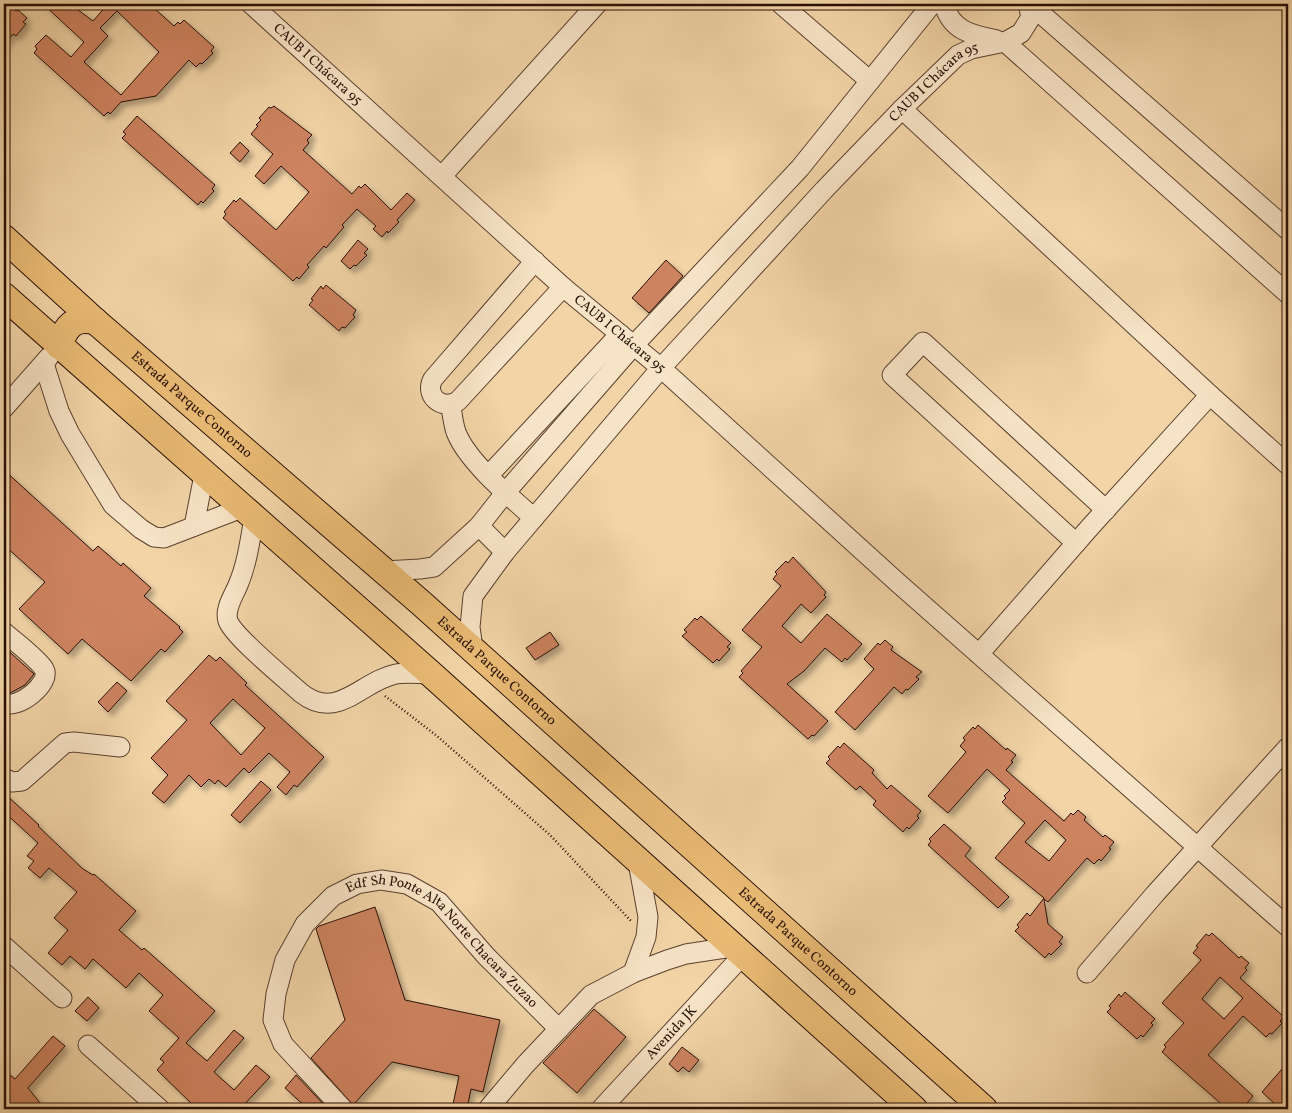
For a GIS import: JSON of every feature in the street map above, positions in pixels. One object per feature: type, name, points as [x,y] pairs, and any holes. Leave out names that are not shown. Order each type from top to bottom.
[{"type":"highway","name":"Estrada Parque Contorno","points":[[4,238],[95,320],[473,649],[984,1109]]},
{"type":"highway","points":[[4,296],[51,355],[204,475],[248,513],[431,674],[914,1109]]},
{"type":"highway","points":[[51,355],[65,330],[71,324],[78,320],[95,320]]},
{"type":"street","name":"CAUB I Chácara 95","points":[[251,4],[563,287],[661,368],[824,190],[902,109],[958,55],[972,49],[1005,42],[1021,33],[1031,17],[1029,4]]},
{"type":"street","points":[[442,176],[597,4]]},
{"type":"street","points":[[781,4],[870,81]]},
{"type":"street","points":[[489,475],[800,168],[932,4]]},
{"type":"street","points":[[944,4],[957,25],[970,34],[1005,42],[1288,294]]},
{"type":"street","points":[[1029,4],[1288,230]]},
{"type":"street","points":[[902,109],[1288,465]]},
{"type":"street","points":[[800,168],[809,172],[818,180],[824,190]]},
{"type":"street","points":[[535,261],[433,378],[430,384],[430,391],[438,402],[444,405],[451,405],[458,401],[563,287]]},
{"type":"street","points":[[384,571],[434,567],[479,526],[627,340]]},
{"type":"street","points":[[1076,543],[892,375],[923,342],[1106,510]]},
{"type":"street","points":[[4,408],[51,355]]},
{"type":"street","points":[[51,355],[59,412],[70,434],[114,504],[141,529],[154,537],[164,538],[194,526],[248,513],[247,559],[239,584],[228,606],[227,620],[237,634],[309,699],[319,703],[336,704],[354,695],[369,684],[397,674],[431,674]]},
{"type":"street","points":[[473,649],[470,627],[473,596],[505,552],[661,368],[890,576],[1288,927]]},
{"type":"street","points":[[979,654],[1210,395]]},
{"type":"street","points":[[451,405],[453,422],[464,448],[505,493],[534,518]]},
{"type":"street","points":[[194,526],[204,475]]},
{"type":"street","points":[[479,526],[505,552]]},
{"type":"street","points":[[4,632],[38,662],[46,675],[44,681],[23,701],[7,705],[4,703]]},
{"type":"street","points":[[4,778],[12,782],[22,781],[65,744],[74,742],[120,747]]},
{"type":"street","points":[[1087,973],[1155,894],[1288,748]]},
{"type":"street","points":[[633,973],[646,937],[648,917],[638,862]]},
{"type":"street","name":"Edf Sh Ponte Alta Norte Chacara Zuzao","points":[[343,1109],[283,1044],[273,1020],[276,994],[285,960],[305,924],[334,896],[357,884],[381,880],[407,884],[439,902],[486,956],[559,1029]]},
{"type":"street","points":[[4,946],[62,998]]},
{"type":"street","points":[[488,1109],[590,995],[633,973],[686,954],[737,951]]},
{"type":"street","name":"Avenida JK","points":[[601,1109],[737,951]]},
{"type":"street","points":[[88,1045],[160,1109]]},
{"type":"path","points":[[369,684],[437,736],[550,834],[646,937]]},
{"type":"building","points":[[4,4],[8,4],[16,11],[18,10],[27,18],[23,22],[26,24],[16,36],[13,34],[4,45]]},
{"type":"building","points":[[43,4],[70,4],[93,21],[108,4],[144,4],[152,10],[154,8],[174,26],[184,20],[214,47],[211,51],[213,53],[202,64],[200,63],[196,67],[189,60],[156,96],[121,102],[110,114],[108,112],[104,116],[34,53],[37,49],[35,46],[46,35],[71,57],[84,42]],"holes":[[[117,11],[159,52],[121,95],[84,62],[108,36],[100,28]]]},
{"type":"building","points":[[274,106],[312,135],[307,140],[309,143],[303,150],[352,194],[359,186],[361,188],[365,184],[391,210],[407,193],[415,200],[397,220],[399,222],[382,237],[373,229],[376,226],[357,209],[342,225],[344,227],[326,248],[324,246],[307,265],[309,267],[299,279],[297,277],[293,281],[223,218],[226,214],[224,212],[234,200],[236,202],[240,198],[276,230],[309,192],[281,166],[264,184],[255,176],[273,154],[251,134],[261,120],[259,118],[269,107]]},
{"type":"building","points":[[137,116],[215,185],[212,189],[214,191],[203,203],[201,201],[198,205],[122,138],[126,134],[123,132]]},
{"type":"building","points":[[240,142],[249,151],[240,162],[230,153]]},
{"type":"building","points":[[358,240],[368,249],[364,253],[367,255],[350,269],[341,261]]},
{"type":"building","points":[[666,260],[683,276],[649,313],[632,298]]},
{"type":"building","points":[[326,285],[356,310],[353,315],[355,317],[345,328],[342,327],[339,331],[309,305],[313,300],[311,299],[321,286],[323,289]]},
{"type":"building","points":[[4,470],[93,551],[98,546],[121,566],[123,563],[151,588],[144,596],[180,627],[183,632],[165,652],[161,649],[131,681],[82,639],[68,654],[19,609],[45,582],[4,545]]},
{"type":"building","points":[[793,557],[826,592],[824,595],[826,597],[811,613],[801,604],[782,626],[801,643],[827,614],[862,644],[847,660],[845,658],[842,662],[825,648],[804,671],[787,684],[828,721],[814,736],[812,735],[808,739],[739,677],[743,673],[741,671],[762,647],[742,630],[781,586],[773,579],[777,574],[775,572]]},
{"type":"building","points":[[701,616],[731,643],[727,647],[730,649],[719,661],[717,659],[713,663],[682,636],[687,632],[684,630],[695,618],[697,620]]},
{"type":"building","points":[[550,632],[559,645],[535,660],[526,648]]},
{"type":"building","points":[[885,640],[893,647],[891,650],[922,672],[916,677],[919,679],[902,694],[894,687],[855,730],[835,712],[874,669],[864,659],[878,643],[880,645]]},
{"type":"building","points":[[4,647],[34,674],[25,685],[10,693],[4,692]]},
{"type":"building","points":[[209,655],[216,661],[220,657],[247,683],[245,685],[324,757],[297,787],[294,785],[286,795],[277,787],[290,772],[269,753],[249,773],[244,768],[226,787],[218,780],[215,784],[209,779],[201,787],[189,775],[164,803],[152,793],[168,775],[151,758],[187,720],[166,701]],"holes":[[[233,699],[265,728],[241,755],[210,723]]]},
{"type":"building","points":[[117,682],[127,691],[108,712],[98,702]]},
{"type":"building","points":[[978,725],[1006,750],[1007,748],[1016,755],[1006,770],[1064,821],[1071,813],[1073,815],[1078,810],[1086,817],[1084,820],[1103,837],[1105,835],[1114,842],[1101,861],[1099,859],[1094,864],[1087,858],[1048,902],[1044,899],[1048,924],[1063,937],[1059,942],[1062,944],[1045,958],[1015,931],[1019,927],[1017,925],[1027,913],[1030,916],[1044,898],[995,858],[1025,823],[1002,802],[1006,798],[1004,796],[1010,790],[987,769],[948,813],[928,796],[966,752],[960,746],[965,740],[963,738],[973,727],[975,729]],"holes":[[[1045,820],[1066,840],[1049,861],[1025,842]]]},
{"type":"building","points":[[844,743],[874,770],[872,773],[887,789],[891,785],[921,811],[917,816],[919,818],[909,829],[907,827],[903,832],[873,805],[876,801],[860,786],[856,790],[826,763],[830,759],[828,757],[838,746],[840,748]]},
{"type":"building","points":[[261,781],[271,790],[240,823],[231,815]]},
{"type":"building","points":[[4,793],[83,869],[94,874],[136,911],[119,930],[142,950],[144,948],[215,1011],[186,1043],[207,1061],[234,1030],[244,1038],[214,1072],[234,1090],[256,1065],[270,1077],[240,1109],[197,1109],[157,1070],[164,1062],[160,1059],[179,1038],[149,1011],[163,995],[139,973],[126,988],[93,959],[85,969],[70,956],[62,965],[48,953],[68,930],[54,918],[77,892],[49,868],[40,878],[28,868],[34,861],[27,856],[38,843],[4,812]]},
{"type":"building","points":[[944,824],[971,848],[965,856],[1009,897],[998,908],[928,845],[931,841],[929,839]]},
{"type":"building","points":[[375,907],[405,1000],[500,1020],[483,1092],[471,1089],[467,1109],[452,1109],[459,1076],[392,1062],[353,1105],[311,1058],[345,1020],[316,929],[319,926]]},
{"type":"building","points":[[1212,933],[1239,958],[1241,956],[1249,963],[1245,968],[1247,970],[1240,978],[1284,1017],[1280,1021],[1282,1023],[1272,1034],[1270,1033],[1266,1037],[1243,1016],[1208,1055],[1253,1096],[1242,1109],[1227,1109],[1162,1052],[1166,1047],[1164,1045],[1184,1023],[1162,1003],[1201,960],[1193,953],[1206,934],[1209,936]],"holes":[[[1220,977],[1243,998],[1224,1019],[1202,999]]]},
{"type":"building","points":[[1125,992],[1155,1019],[1151,1023],[1153,1025],[1143,1037],[1141,1035],[1137,1039],[1107,1012],[1111,1008],[1109,1006],[1119,994],[1121,997]]},
{"type":"building","points":[[88,997],[99,1008],[87,1021],[75,1011]]},
{"type":"building","points":[[594,1009],[626,1037],[577,1093],[543,1063]]},
{"type":"building","points":[[53,1036],[65,1046],[28,1088],[45,1109],[4,1109],[4,1070],[15,1079]]},
{"type":"building","points":[[682,1047],[699,1060],[689,1072],[683,1067],[678,1072],[669,1064]]},
{"type":"building","points":[[1288,1062],[1288,1109],[1286,1109],[1279,1104],[1277,1106],[1262,1092]]},
{"type":"building","points":[[296,1075],[328,1109],[308,1109],[285,1088]]}]
